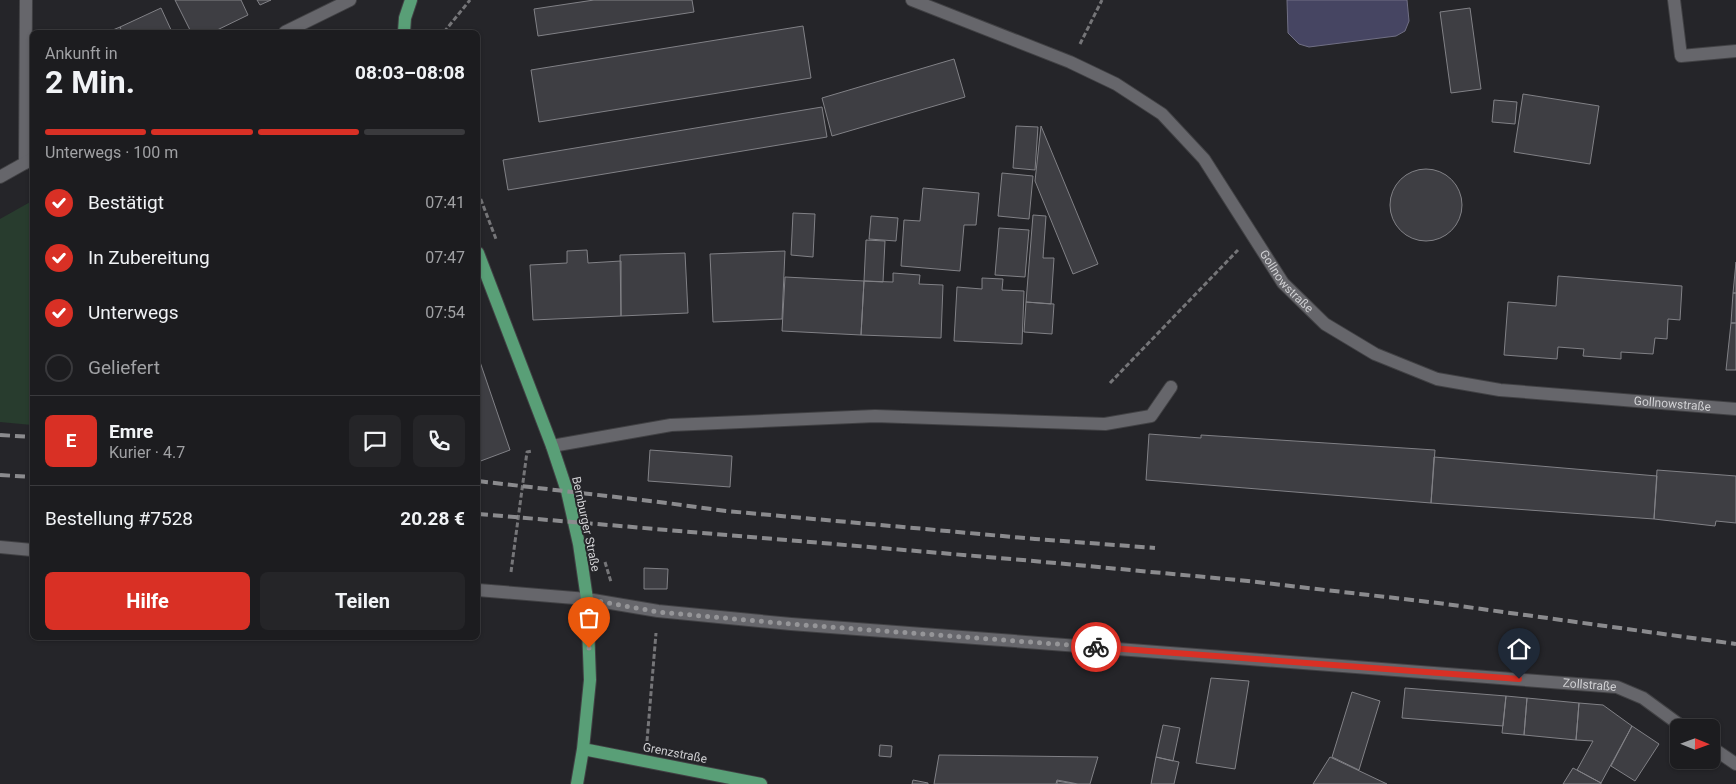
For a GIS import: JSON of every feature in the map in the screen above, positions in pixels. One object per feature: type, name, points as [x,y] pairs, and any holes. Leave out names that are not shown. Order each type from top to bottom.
[{"type":"main road","points":[[404,30],[405,18],[411,0]]},
{"type":"main road","name":"Bernburger Straße","points":[[480,258],[552,446],[567,491],[579,544],[587,599],[590,680],[584,748],[577,784]]},
{"type":"main road","name":"Grenzstraße","points":[[584,748],[761,784]]},
{"type":"street","points":[[0,176],[29,161],[26,0]]},
{"type":"street","points":[[290,30],[350,0]]},
{"type":"street","name":"Gollnowstraße","points":[[912,0],[1070,62],[1116,84],[1162,114],[1204,159],[1284,283],[1325,324],[1375,354],[1437,379],[1500,390],[1736,409]]},
{"type":"street","points":[[1674,0],[1681,56],[1736,51]]},
{"type":"street","points":[[552,446],[671,426],[865,416],[1105,424],[1151,416],[1171,387]]},
{"type":"street","points":[[0,548],[30,550]]},
{"type":"street","name":"Zollstraße","points":[[480,590],[587,599],[658,612],[791,624],[1617,687],[1643,698],[1672,719]]},
{"type":"street","points":[[1720,753],[1736,764]]},
{"type":"path","points":[[446,30],[470,0]]},
{"type":"path","points":[[1088,29],[1102,0]]},
{"type":"path","points":[[1110,383],[1252,235]]},
{"type":"path","points":[[508,593],[527,452],[552,446]]},
{"type":"green space","points":[[30,202],[30,425],[0,422],[0,219]]},
{"type":"water","points":[[1287,0],[1407,0],[1409,21],[1405,31],[1396,36],[1309,47],[1299,44],[1288,33]]},
{"type":"building","points":[[175,0],[241,0],[248,15],[217,30],[190,30]]},
{"type":"building","points":[[257,0],[271,0],[260,5]]},
{"type":"building","points":[[594,0],[692,0],[694,12],[538,36],[534,9]]},
{"type":"building","points":[[161,8],[171,30],[121,30],[120,27]]},
{"type":"building","points":[[1470,8],[1481,89],[1451,93],[1440,12]]},
{"type":"building","points":[[803,26],[811,78],[539,122],[531,70]]},
{"type":"building","points":[[954,59],[965,97],[832,136],[822,98]]},
{"type":"building","points":[[1523,94],[1599,106],[1590,164],[1514,152]]},
{"type":"building","points":[[1494,100],[1517,102],[1515,124],[1492,122]]},
{"type":"building","points":[[822,107],[827,137],[508,190],[503,160]]},
{"type":"building","points":[[1016,126],[1038,127],[1035,170],[1013,168]]},
{"type":"building","points":[[1041,126],[1098,264],[1073,274],[1035,181]]},
{"type":"building","points":[[1426,169],[1446,175],[1456,185],[1462,205],[1456,225],[1446,235],[1426,241],[1406,235],[1396,225],[1390,205],[1396,185],[1406,175]]},
{"type":"building","points":[[1002,173],[1033,176],[1029,219],[998,216]]},
{"type":"building","points":[[923,188],[979,193],[976,225],[964,225],[960,271],[901,266],[904,220],[920,221]]},
{"type":"building","points":[[793,213],[815,214],[813,257],[791,255]]},
{"type":"building","points":[[1033,215],[1046,216],[1043,258],[1054,258],[1051,304],[1026,302]]},
{"type":"building","points":[[871,216],[898,218],[896,241],[869,239]]},
{"type":"building","points":[[999,228],[1029,230],[1025,277],[995,275]]},
{"type":"building","points":[[866,240],[885,241],[883,282],[864,281]]},
{"type":"building","points":[[587,250],[588,263],[621,261],[621,316],[533,320],[530,265],[567,263],[567,251]]},
{"type":"building","points":[[785,251],[782,319],[713,322],[710,254]]},
{"type":"building","points":[[685,253],[688,313],[621,316],[620,255]]},
{"type":"building","points":[[1736,262],[1736,293],[1733,293]]},
{"type":"building","points":[[893,273],[920,275],[919,284],[943,285],[941,338],[861,335],[864,281],[893,282]]},
{"type":"building","points":[[1558,276],[1682,286],[1680,320],[1668,319],[1667,339],[1655,338],[1653,354],[1621,352],[1621,359],[1583,356],[1584,349],[1558,347],[1557,359],[1504,355],[1508,302],[1556,306]]},
{"type":"building","points":[[785,277],[864,281],[861,335],[782,331]]},
{"type":"building","points":[[982,278],[1003,279],[1002,290],[1024,291],[1022,344],[954,341],[957,287],[982,289]]},
{"type":"building","points":[[1733,293],[1736,293],[1736,323],[1731,323]]},
{"type":"building","points":[[1026,302],[1054,304],[1052,334],[1024,332]]},
{"type":"building","points":[[1731,323],[1736,323],[1736,370],[1726,370]]},
{"type":"building","points":[[480,362],[510,450],[480,461]]},
{"type":"building","points":[[1149,434],[1201,438],[1201,435],[1435,450],[1431,503],[1146,480]]},
{"type":"building","points":[[650,450],[732,456],[730,487],[648,481]]},
{"type":"building","points":[[1434,457],[1657,476],[1654,519],[1431,503]]},
{"type":"building","points":[[1657,470],[1736,476],[1736,523],[1716,521],[1715,526],[1654,519]]},
{"type":"building","points":[[644,568],[668,569],[667,589],[644,589]]},
{"type":"building","points":[[1211,678],[1249,681],[1235,769],[1196,763]]},
{"type":"building","points":[[1405,688],[1506,696],[1503,726],[1402,718]]},
{"type":"building","points":[[1352,692],[1380,701],[1359,770],[1332,757]]},
{"type":"building","points":[[1506,696],[1527,698],[1524,735],[1502,733]]},
{"type":"building","points":[[1527,698],[1579,703],[1576,740],[1524,735]]},
{"type":"building","points":[[1579,703],[1603,705],[1632,726],[1601,783],[1577,770],[1593,741],[1576,740]]},
{"type":"building","points":[[1163,725],[1180,728],[1173,761],[1156,757]]},
{"type":"building","points":[[1632,726],[1659,744],[1635,781],[1611,766]]},
{"type":"building","points":[[880,745],[892,746],[891,757],[879,756]]},
{"type":"building","points":[[939,755],[1098,757],[1090,784],[1057,780],[1056,784],[934,784]]},
{"type":"building","points":[[1156,757],[1179,762],[1174,784],[1151,784]]},
{"type":"building","points":[[1330,757],[1387,784],[1313,784]]},
{"type":"building","points":[[1573,768],[1601,783],[1601,784],[1563,784]]},
{"type":"building","points":[[913,780],[928,783],[928,784],[912,784]]},
{"type":"building","points":[[1057,781],[1075,784],[1057,784]]},
{"type":"railway","points":[[0,435],[30,437]]},
{"type":"railway","points":[[0,475],[30,477]]},
{"type":"railway","points":[[480,481],[726,511],[1155,548]]},
{"type":"railway","points":[[480,514],[1248,581],[1438,603],[1736,644]]},
{"type":"way so far","points":[[589,648],[587,599],[658,612],[1096,647]]},
{"type":"route","points":[[1096,647],[1519,679]]}]
